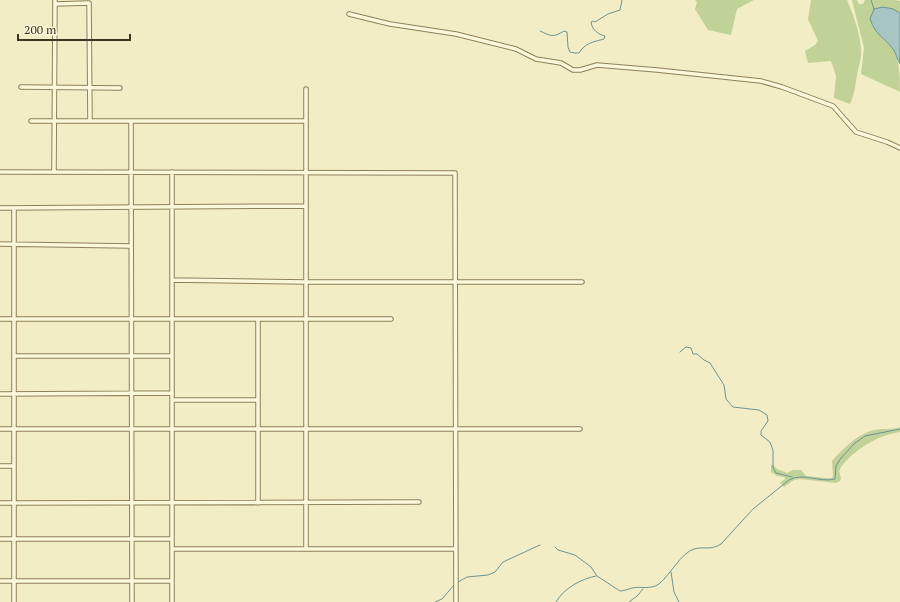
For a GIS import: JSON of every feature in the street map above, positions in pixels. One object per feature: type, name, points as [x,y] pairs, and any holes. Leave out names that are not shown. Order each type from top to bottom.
[{"type":"street","points":[[54,172],[55,2],[89,3],[90,121]]},
{"type":"street","points":[[349,14],[390,24],[464,36],[516,49],[536,59],[561,63],[573,70],[580,70],[597,65],[761,81],[782,87],[832,106],[856,132],[900,148]]},
{"type":"street","points":[[21,87],[120,88]]},
{"type":"street","points":[[306,89],[306,549]]},
{"type":"street","points":[[31,121],[306,121]]},
{"type":"street","points":[[131,121],[132,602]]},
{"type":"street","points":[[0,172],[455,173],[456,602]]},
{"type":"street","points":[[172,172],[172,602]]},
{"type":"street","points":[[0,208],[306,206]]},
{"type":"street","points":[[14,208],[14,602]]},
{"type":"street","points":[[0,244],[131,246]]},
{"type":"street","points":[[172,280],[306,282],[582,282]]},
{"type":"street","points":[[0,319],[391,319]]},
{"type":"street","points":[[258,319],[258,503]]},
{"type":"street","points":[[14,356],[172,356]]},
{"type":"street","points":[[0,394],[172,393]]},
{"type":"street","points":[[172,400],[258,400]]},
{"type":"street","points":[[0,429],[580,429]]},
{"type":"street","points":[[0,466],[14,466]]},
{"type":"street","points":[[0,503],[418,502]]},
{"type":"street","points":[[0,539],[172,539]]},
{"type":"street","points":[[172,549],[456,549]]},
{"type":"street","points":[[0,582],[172,581]]},
{"type":"green space","points":[[695,0],[754,0],[737,9],[731,35],[708,30],[695,9],[697,2]]},
{"type":"green space","points":[[811,0],[847,0],[852,13],[859,34],[861,56],[854,93],[850,104],[834,98],[836,76],[831,61],[808,63],[805,51],[815,45],[818,41],[808,19]]},
{"type":"green space","points":[[852,0],[857,0],[859,4],[863,4],[865,0],[900,1],[900,13],[887,8],[874,9],[870,19],[877,32],[893,49],[899,70],[900,92],[861,74],[864,48]]},
{"type":"green space","points":[[900,427],[900,432],[878,438],[865,445],[847,460],[839,471],[841,478],[840,481],[836,483],[800,479],[794,480],[784,487],[780,483],[785,479],[784,477],[777,476],[771,472],[771,465],[773,465],[777,469],[787,473],[793,470],[801,470],[806,476],[832,478],[832,461],[851,442],[863,434],[878,429]]},
{"type":"water","points":[[883,7],[893,9],[900,13],[900,64],[893,49],[878,33],[872,25],[870,19],[874,9]]},
{"type":"waterway","points":[[540,31],[552,36],[564,31],[567,32],[568,47],[570,52],[579,53],[587,45],[604,39],[605,36],[596,31],[591,22],[595,22],[608,14],[620,10],[622,0]]},
{"type":"waterway","points":[[871,0],[874,9]]},
{"type":"waterway","points":[[680,352],[686,347],[691,348],[693,354],[697,354],[710,363],[724,385],[726,399],[733,407],[759,410],[767,415],[768,421],[761,431],[761,435],[770,442],[773,450],[773,468],[776,473],[792,477]]},
{"type":"waterway","points":[[555,547],[558,550],[575,555],[591,567],[597,576],[620,591],[632,588],[656,586],[689,551],[698,548],[710,548],[721,544],[753,509],[789,480],[800,477],[823,480],[835,479],[836,466],[841,458],[855,443],[865,436],[900,429]]},
{"type":"waterway","points":[[458,582],[467,577],[488,575],[495,572],[503,562],[540,545]]},
{"type":"waterway","points":[[671,572],[674,592],[679,602]]},
{"type":"waterway","points":[[556,602],[568,588],[585,579],[596,576]]},
{"type":"waterway","points":[[435,602],[442,599],[454,585]]},
{"type":"waterway","points":[[629,602],[643,589]]}]
